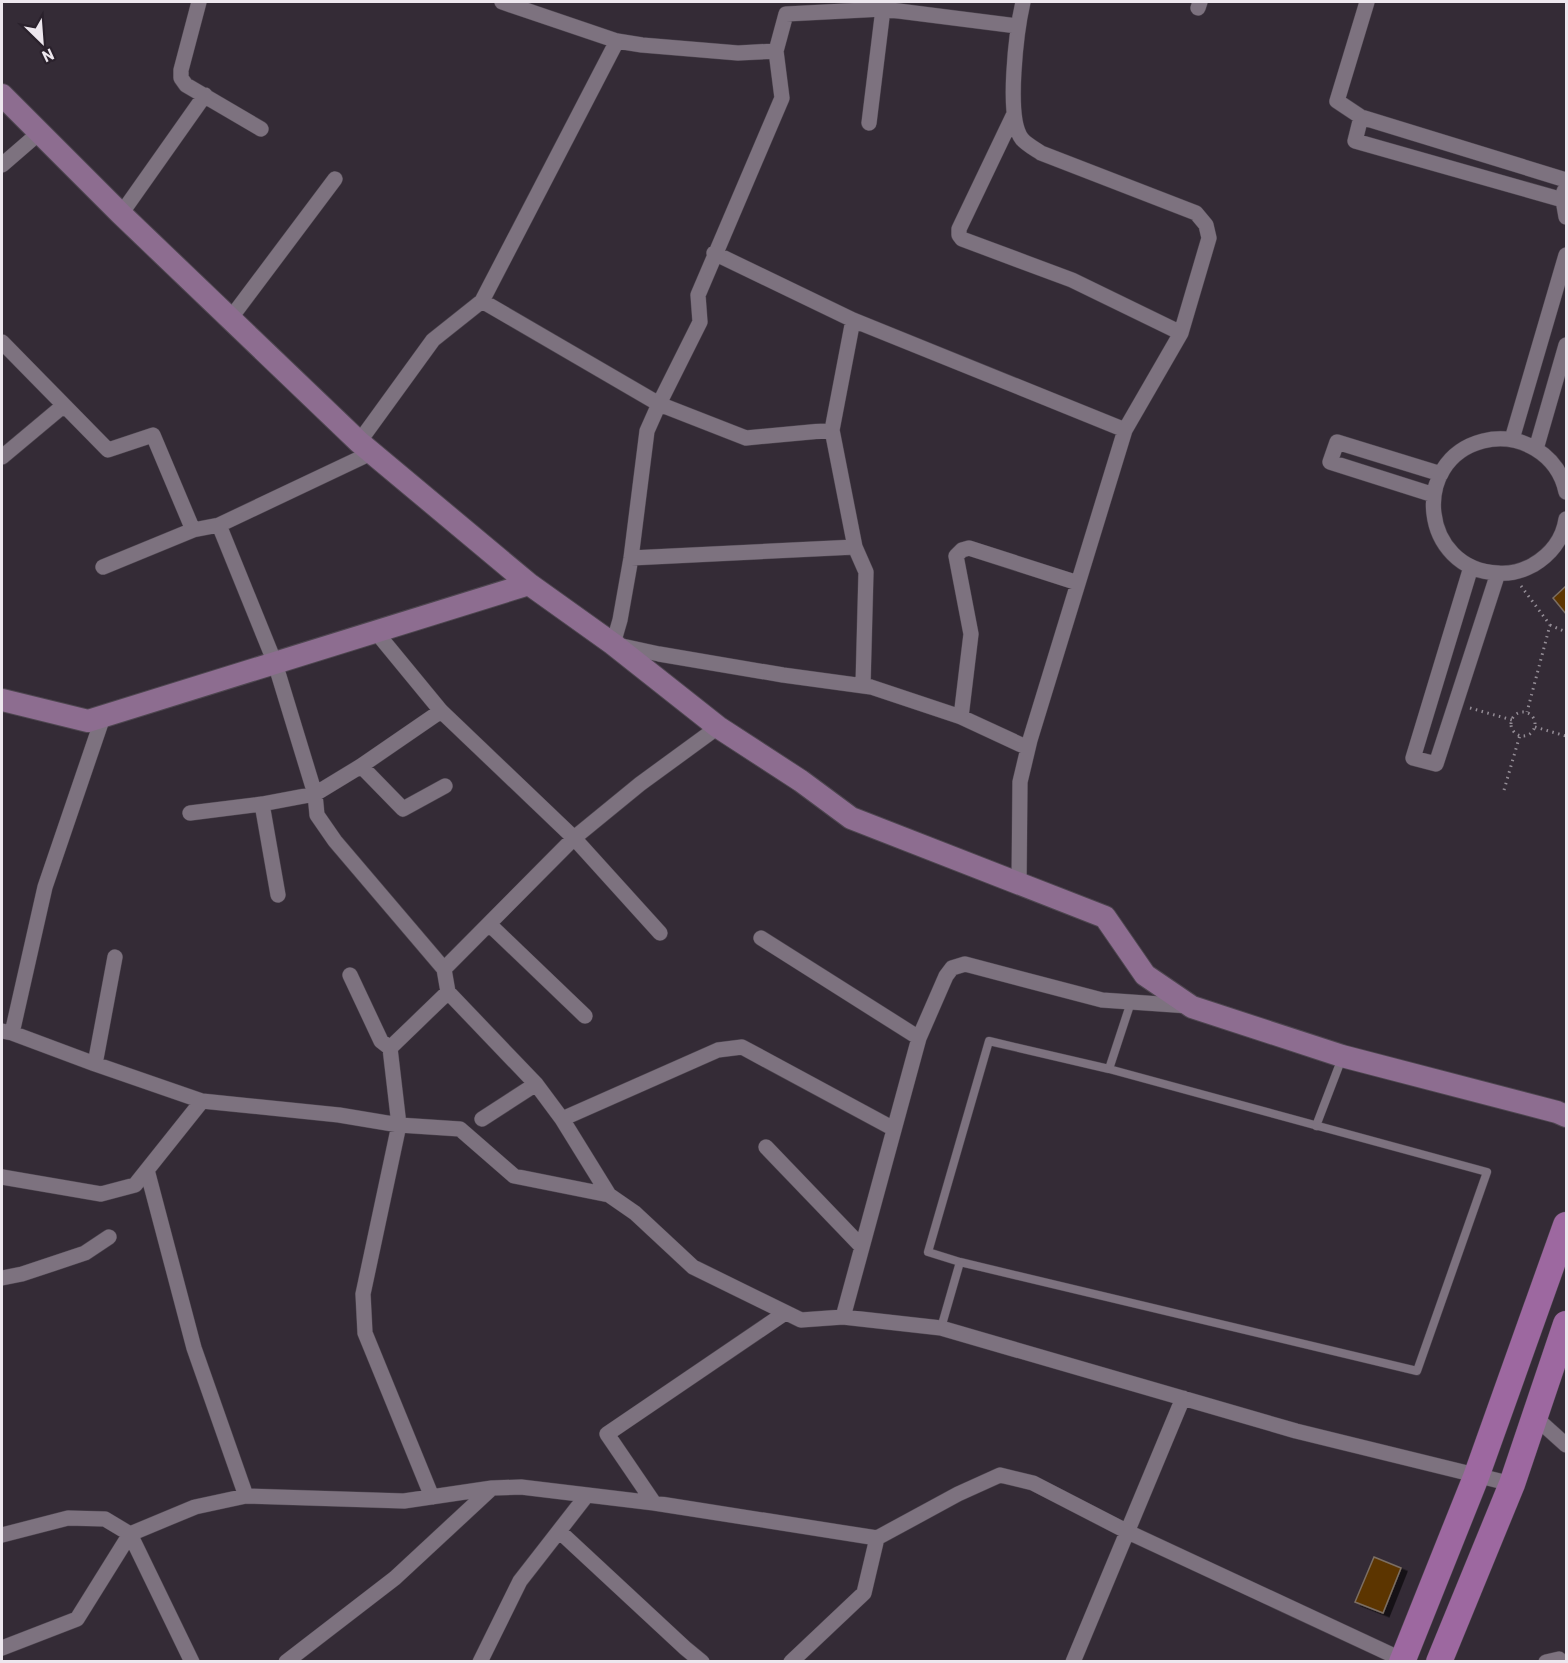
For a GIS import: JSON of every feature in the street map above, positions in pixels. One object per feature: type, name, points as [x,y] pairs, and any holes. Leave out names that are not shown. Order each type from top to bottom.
[{"type":"main road","points":[[1404,1661],[1476,1477],[1566,1225]]},
{"type":"main road","points":[[1439,1662],[1512,1484],[1566,1324]]},
{"type":"street","points":[[199,2],[181,70],[181,78],[186,85],[261,129]]},
{"type":"street","points":[[502,2],[617,41],[738,53],[776,51]]},
{"type":"street","points":[[791,2],[804,13]]},
{"type":"street","points":[[1023,2],[1017,26],[1013,116],[958,229],[959,235],[962,239],[1072,280],[1181,333]]},
{"type":"street","points":[[1368,2],[1338,101],[1361,117],[1566,180]]},
{"type":"street","points":[[869,123],[883,9]]},
{"type":"street","points":[[613,644],[620,620],[631,558],[648,431],[700,322],[698,296],[714,253],[782,98],[776,51],[786,14],[883,9],[1017,26]]},
{"type":"street","points":[[103,567],[193,530],[219,525],[365,448],[433,339],[482,301],[617,41]]},
{"type":"street","points":[[2,95],[121,214],[365,448],[529,584],[613,644],[718,727],[801,781],[851,818],[1105,917],[1145,975],[1192,1007]]},
{"type":"street","points":[[121,214],[206,95]]},
{"type":"street","points":[[1013,116],[1022,139],[1041,153],[1196,213],[1206,225],[1209,238],[1181,333],[1125,430],[1028,748],[1020,782],[1019,884]]},
{"type":"street","points":[[1361,117],[1355,141],[1565,193],[1566,217]]},
{"type":"street","points":[[2,165],[39,133]]},
{"type":"street","points":[[230,319],[335,179]]},
{"type":"street","points":[[714,253],[853,320],[1125,430]]},
{"type":"street","points":[[1512,439],[1566,255]]},
{"type":"street","points":[[482,301],[659,404],[746,438],[832,430]]},
{"type":"street","points":[[853,320],[832,430],[855,547],[866,572],[863,685]]},
{"type":"street","points":[[2,342],[108,450],[153,435],[193,530]]},
{"type":"street","points":[[1536,449],[1566,345]]},
{"type":"street","points":[[2,457],[63,406]]},
{"type":"street","points":[[1566,492],[1559,471],[1547,456],[1512,439],[1493,439],[1474,444],[1457,454],[1441,474],[1433,504],[1435,524],[1442,541],[1455,556],[1470,567],[1489,573],[1505,573],[1527,568],[1543,559],[1563,539],[1566,519]]},
{"type":"street","points":[[1434,495],[1330,462],[1337,442],[1441,474]]},
{"type":"street","points":[[219,525],[275,663],[315,794],[317,815],[334,841],[444,969],[448,992],[536,1084],[562,1119],[609,1196]]},
{"type":"street","points":[[631,558],[855,547]]},
{"type":"street","points":[[961,717],[971,634],[956,556],[962,550],[969,549],[1078,583]]},
{"type":"street","points":[[1470,567],[1413,758],[1436,764],[1505,573]]},
{"type":"street","points":[[2,700],[88,721],[529,584]]},
{"type":"street","points":[[376,632],[441,711],[574,838],[660,933]]},
{"type":"street","points":[[613,644],[771,673],[863,685],[961,717],[1028,748]]},
{"type":"street","points":[[190,813],[262,804],[315,794],[361,766],[441,711]]},
{"type":"street","points":[[103,717],[45,887],[7,1032],[202,1101],[339,1114],[399,1125],[459,1129],[514,1176],[609,1196],[635,1213],[693,1267],[801,1320],[843,1317],[941,1328],[1296,1431],[1512,1484]]},
{"type":"street","points":[[444,969],[574,838],[640,784],[718,727]]},
{"type":"street","points":[[361,766],[403,809],[445,786]]},
{"type":"street","points":[[262,804],[278,895]]},
{"type":"street","points":[[489,924],[585,1016]]},
{"type":"street","points":[[761,938],[919,1038]]},
{"type":"street","points":[[95,1064],[115,957]]},
{"type":"street","points":[[843,1317],[919,1038],[946,976],[952,968],[965,964],[1102,1000],[1192,1007],[1342,1056],[1563,1113]]},
{"type":"street","points":[[350,975],[381,1041],[390,1048],[399,1125],[363,1294],[365,1333],[432,1497]]},
{"type":"street","points":[[390,1048],[448,992]]},
{"type":"street","points":[[562,1119],[718,1050],[742,1047],[894,1129]]},
{"type":"street","points":[[482,1119],[536,1084]]},
{"type":"street","points":[[2,1177],[101,1194],[135,1185],[202,1101]]},
{"type":"street","points":[[766,1147],[862,1247]]},
{"type":"street","points":[[147,1170],[194,1348],[246,1496]]},
{"type":"street","points":[[2,1278],[22,1274],[85,1253],[109,1237]]},
{"type":"street","points":[[654,1503],[606,1434],[785,1312]]},
{"type":"street","points":[[1073,1662],[1183,1398]]},
{"type":"street","points":[[1536,1418],[1566,1445]]},
{"type":"street","points":[[2,1648],[77,1619],[130,1534],[195,1507],[246,1496],[404,1501],[492,1488],[521,1487],[654,1503],[877,1539],[958,1494],[1000,1475],[1033,1484],[1128,1532],[1404,1661]]},
{"type":"street","points":[[286,1662],[395,1578],[492,1488]]},
{"type":"street","points":[[480,1662],[520,1581],[587,1495]]},
{"type":"street","points":[[2,1535],[68,1518],[105,1519],[130,1534],[192,1662]]},
{"type":"street","points":[[559,1531],[702,1662]]},
{"type":"street","points":[[791,1662],[864,1593],[877,1539]]},
{"type":"street","points":[[1546,1662],[1559,1659],[1562,1662]]},
{"type":"lane","points":[[1109,1069],[1131,1002]]},
{"type":"lane","points":[[989,1041],[1109,1069],[1316,1126],[1487,1173],[1417,1371],[960,1262],[928,1252],[989,1041]]},
{"type":"lane","points":[[1316,1126],[1342,1056]]},
{"type":"lane","points":[[941,1328],[960,1262]]},
{"type":"path","points":[[1505,573],[1550,625],[1566,632]]},
{"type":"path","points":[[1527,712],[1550,625]]},
{"type":"path","points":[[1456,704],[1512,720]]},
{"type":"path","points":[[1527,712],[1535,719],[1535,727],[1530,734],[1520,735],[1512,728],[1512,720],[1516,714],[1527,712]]},
{"type":"path","points":[[1535,727],[1566,736]]},
{"type":"path","points":[[1504,789],[1520,735]]},
{"type":"building","points":[[1566,586],[1566,614],[1553,598]]},
{"type":"building","points":[[1374,1557],[1401,1568],[1383,1613],[1355,1602]]}]
